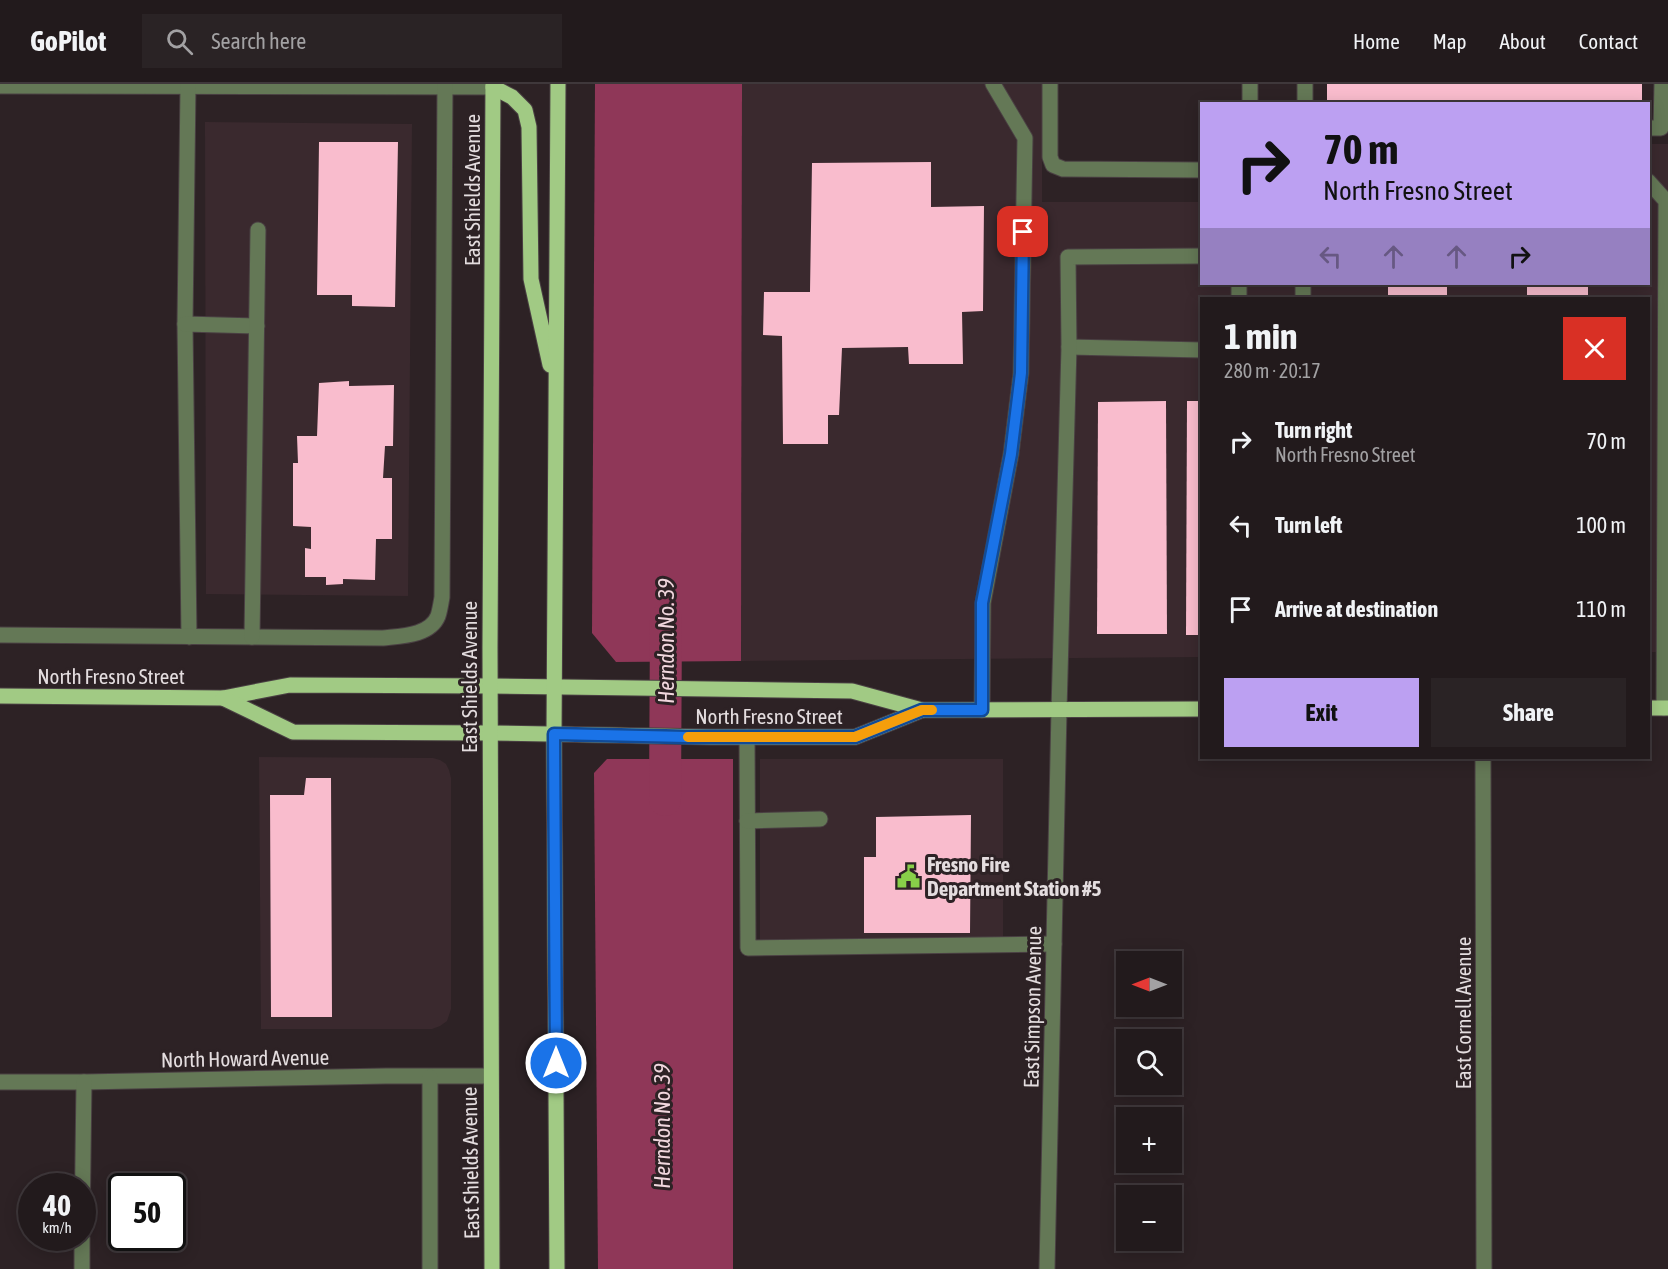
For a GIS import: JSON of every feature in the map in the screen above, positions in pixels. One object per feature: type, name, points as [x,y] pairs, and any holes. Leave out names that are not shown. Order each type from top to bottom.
[{"type":"main road","points":[[557,1269],[554,734],[558,84]]},
{"type":"main road","points":[[494,85],[512,97],[525,110],[529,127],[531,279],[556,391]]},
{"type":"main road","name":"East Shields Avenue","points":[[492,1269],[489,686],[494,85]]},
{"type":"main road","name":"North Fresno Street","points":[[0,696],[223,698],[290,685],[615,687],[852,691],[922,710],[1200,709]]},
{"type":"main road","name":"North Fresno Street","points":[[223,698],[293,732],[855,737],[922,710]]},
{"type":"street","points":[[982,710],[982,603],[1011,454],[1022,362],[1025,138],[993,84]]},
{"type":"street","points":[[1050,84],[1050,158],[1053,165],[1063,169],[1200,170]]},
{"type":"street","points":[[1250,84],[1250,102]]},
{"type":"street","points":[[1305,84],[1305,102]]},
{"type":"street","points":[[1650,128],[1661,128],[1662,84]]},
{"type":"street","points":[[0,635],[382,638],[409,636],[427,628],[438,618],[442,597],[445,85]]},
{"type":"street","points":[[0,86],[494,85]]},
{"type":"street","points":[[188,86],[185,324],[189,637]]},
{"type":"street","points":[[1650,183],[1666,201],[1660,708]]},
{"type":"street","points":[[252,637],[258,230]]},
{"type":"street","name":"East Simpson Avenue","points":[[1047,1269],[1069,347],[1068,257],[1200,256]]},
{"type":"street","points":[[185,324],[257,326]]},
{"type":"street","points":[[1069,347],[1200,350]]},
{"type":"street","points":[[747,737],[748,948],[1054,944]]},
{"type":"street","name":"East Cornell Avenue","points":[[1483,759],[1484,1269]]},
{"type":"street","points":[[747,821],[820,819]]},
{"type":"street","name":"North Howard Avenue","points":[[0,1082],[490,1076]]},
{"type":"street","name":"East Shields Avenue","points":[[430,1077],[430,1269]]},
{"type":"street","points":[[83,1173],[84,1082]]},
{"type":"street","points":[[82,1251],[82,1269]]},
{"type":"shaded area","points":[[742,84],[1042,84],[1042,202],[1200,202],[1200,285],[1650,285],[1650,144],[1668,144],[1668,652],[1650,652],[1650,297],[1200,297],[1200,657],[741,661]]},
{"type":"shaded area","points":[[205,122],[412,124],[408,596],[206,594]]},
{"type":"shaded area","points":[[259,757],[433,758],[446,764],[451,778],[451,1009],[447,1021],[440,1026],[432,1029],[261,1029]]},
{"type":"shaded area","points":[[760,759],[1003,759],[1003,953],[760,953]]},
{"type":"water","points":[[595,84],[742,84],[741,661],[616,662],[592,633]]},
{"type":"water","points":[[607,759],[733,759],[733,1269],[598,1269],[594,773]]},
{"type":"building","points":[[1327,84],[1642,84],[1642,102],[1327,102]]},
{"type":"building","points":[[319,142],[398,142],[395,307],[352,306],[352,295],[317,295]]},
{"type":"building","points":[[931,162],[931,207],[984,206],[983,311],[962,312],[963,364],[909,364],[908,347],[842,348],[839,415],[828,415],[828,444],[783,444],[782,336],[763,335],[764,292],[810,292],[812,163]]},
{"type":"building","points":[[1388,285],[1447,285],[1447,297],[1388,297]]},
{"type":"building","points":[[1527,285],[1588,285],[1588,297],[1527,297]]},
{"type":"building","points":[[349,381],[349,386],[394,385],[393,446],[385,446],[383,478],[392,478],[392,539],[376,539],[375,580],[343,579],[343,584],[326,585],[326,577],[305,577],[305,548],[311,549],[311,527],[293,526],[293,463],[298,463],[297,436],[317,436],[319,383]]},
{"type":"building","points":[[1166,401],[1167,634],[1097,634],[1098,402]]},
{"type":"building","points":[[1187,401],[1200,401],[1200,635],[1186,635]]},
{"type":"building","points":[[306,778],[331,778],[332,1017],[271,1017],[270,795],[304,795]]},
{"type":"building","points":[[971,815],[970,933],[864,933],[864,857],[876,857],[876,817]]},
{"type":"waterway","name":"Herndon No. 39","points":[[665,800],[666,619]]},
{"type":"slow traffic","points":[[688,737],[855,737],[922,710],[932,710]]},
{"type":"place","name":"Fresno Fire Department Station #5","points":[[909,876]]},
{"type":"route","points":[[556,1063],[554,734],[855,737],[922,710],[982,710],[982,603],[1011,454],[1021,373],[1023,232]]}]
